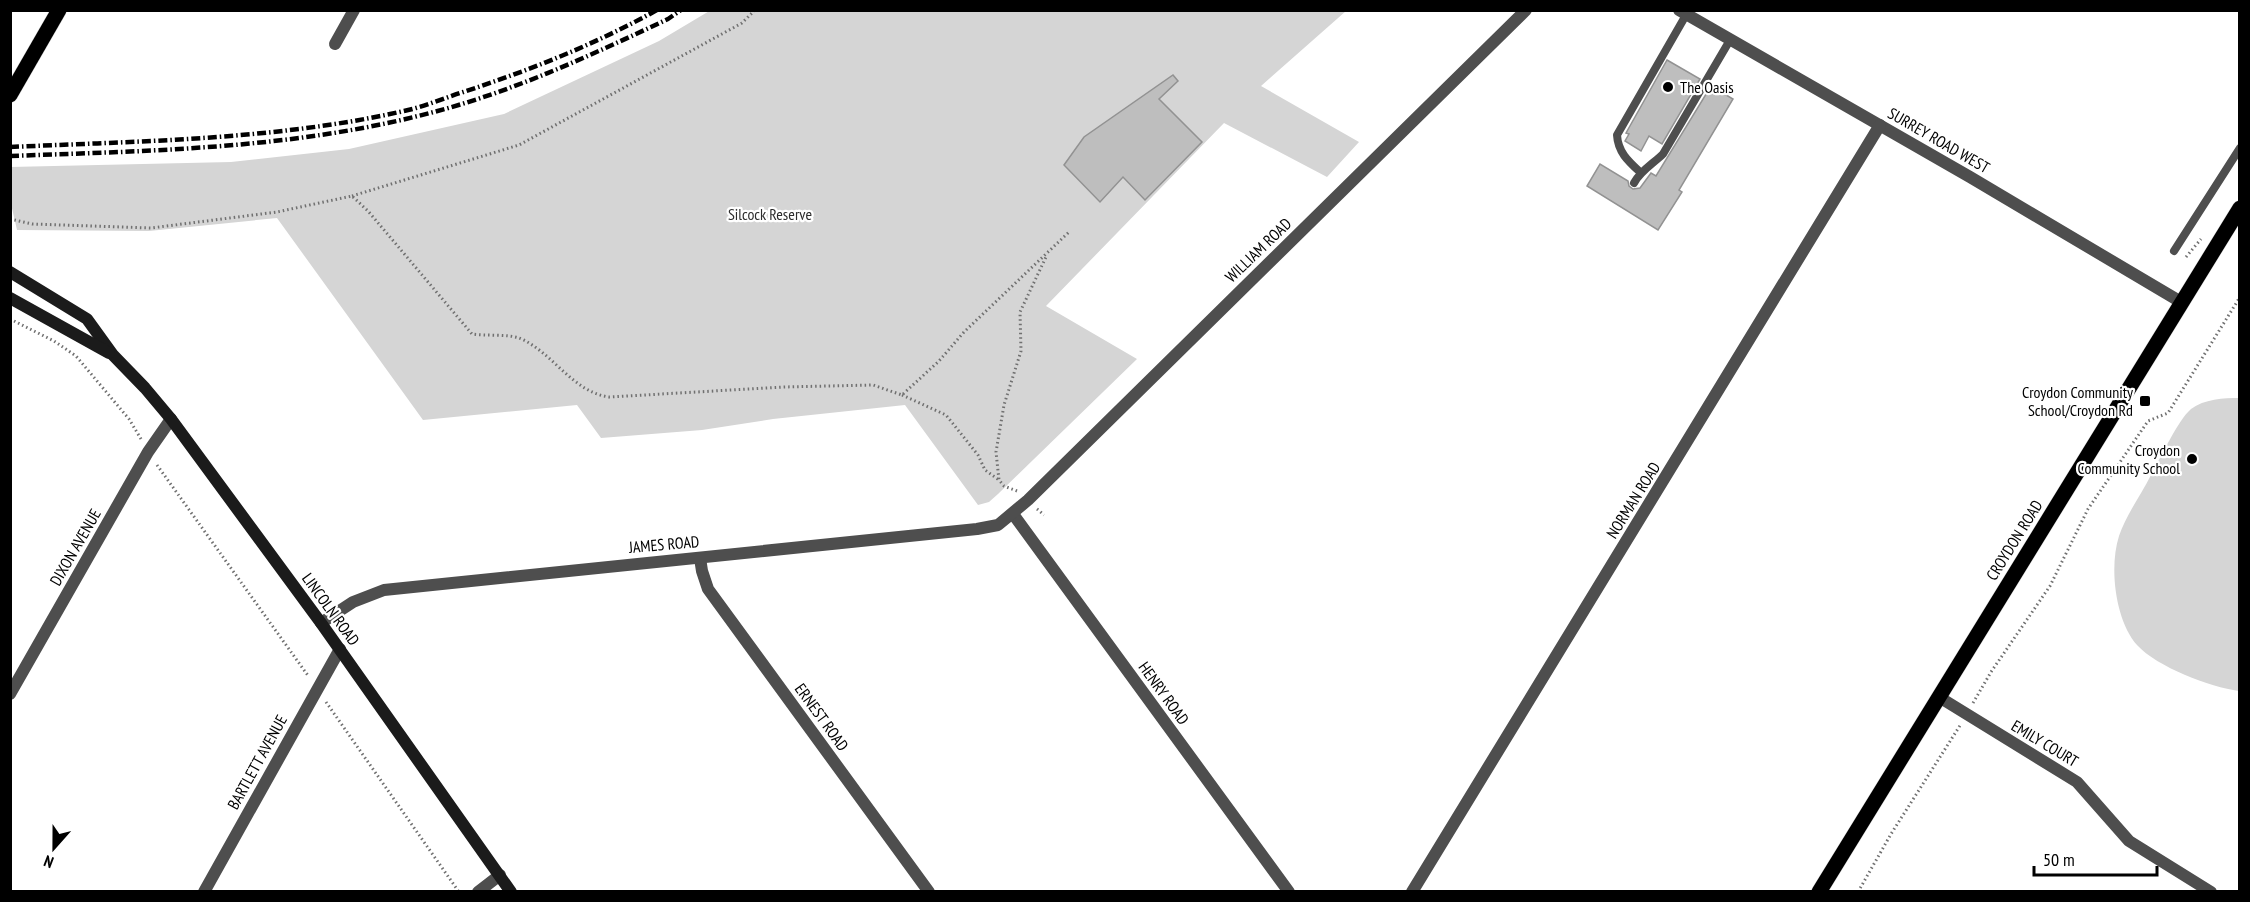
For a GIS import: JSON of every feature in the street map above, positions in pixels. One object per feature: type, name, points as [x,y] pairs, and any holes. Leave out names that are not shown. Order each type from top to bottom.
[{"type":"main road","points":[[10,95],[59,10]]},
{"type":"main road","name":"CROYDON ROAD","points":[[1819,891],[2240,208]]},
{"type":"main road","name":"LINCOLN ROAD","points":[[10,272],[87,319],[112,355],[145,388],[171,419],[321,622],[512,891]]},
{"type":"main road","name":"LINCOLN ROAD","points":[[10,298],[112,355]]},
{"type":"street","points":[[335,44],[354,10]]},
{"type":"street","name":"WILLIAM ROAD","points":[[1013,514],[1526,10]]},
{"type":"street","name":"SURREY ROAD WEST","points":[[1683,13],[1881,125],[2181,302]]},
{"type":"street","name":"NORMAN ROAD","points":[[1412,891],[1881,125]]},
{"type":"street","name":"DIXON AVENUE","points":[[10,694],[148,452],[171,419]]},
{"type":"street","name":"JAMES ROAD","points":[[321,622],[353,602],[384,590],[978,529],[998,525],[1013,514]]},
{"type":"street","name":"HENRY ROAD","points":[[1013,514],[1289,891]]},
{"type":"street","name":"ERNEST ROAD","points":[[700,558],[708,589],[929,891]]},
{"type":"street","name":"BARTLETT AVENUE","points":[[204,891],[340,649]]},
{"type":"street","name":"EMILY COURT","points":[[1939,697],[2078,782],[2129,841],[2211,891]]},
{"type":"street","points":[[478,891],[500,875]]},
{"type":"lane","points":[[1640,172],[1626,160],[1617,145],[1617,135],[1683,13]]},
{"type":"lane","points":[[1634,183],[1640,172],[1653,165],[1664,154],[1730,39]]},
{"type":"lane","points":[[2174,251],[2240,148]]},
{"type":"path","points":[[10,219],[32,224],[151,228],[277,212],[352,196],[519,145],[742,23],[755,10]]},
{"type":"path","points":[[352,196],[368,211],[472,334],[517,337],[599,396],[634,397],[784,387],[873,385],[946,415],[978,455],[985,470],[1004,486],[1016,490],[1044,515]]},
{"type":"path","points":[[902,395],[1069,232]]},
{"type":"path","points":[[999,480],[996,452],[1004,405],[1021,351],[1020,312],[1046,255]]},
{"type":"path","points":[[1858,891],[1891,834],[1967,715],[1990,672],[2049,586],[2088,509],[2148,420],[2168,413],[2240,297]]},
{"type":"path","points":[[10,319],[54,341],[76,356],[129,419],[148,452],[459,891]]},
{"type":"green space","name":"Silcock Reserve","points":[[711,10],[1346,11],[1261,86],[1359,142],[1327,177],[1224,123],[1046,306],[1137,359],[998,494],[989,502],[978,505],[905,405],[773,419],[702,430],[601,438],[577,405],[423,420],[277,218],[149,231],[17,230],[11,204],[10,167],[231,162],[349,149],[504,114],[659,41]]},
{"type":"green space","name":"Croydon Community School","points":[[2240,398],[2239,691],[2185,675],[2157,661],[2137,645],[2119,608],[2114,563],[2119,536],[2126,520],[2186,414],[2196,406],[2208,401]]},
{"type":"building","points":[[1667,60],[1700,79],[1662,144],[1649,136],[1641,151],[1625,141],[1629,134],[1626,133]]},
{"type":"building","points":[[1173,75],[1178,81],[1159,99],[1202,142],[1145,200],[1123,177],[1100,202],[1064,165],[1084,137]]},
{"type":"building","points":[[1711,86],[1733,99],[1679,190],[1682,192],[1658,230],[1587,186],[1600,164],[1628,181],[1629,186],[1633,189],[1640,188],[1651,173],[1656,176]]},
{"type":"railway","points":[[10,147],[159,141],[257,134],[355,121],[404,111],[511,76],[585,46],[657,10]]},
{"type":"railway","points":[[10,156],[164,150],[267,142],[368,127],[451,107],[514,86],[607,47],[668,19],[681,10]]},
{"type":"place","name":"The Oasis","points":[[1668,87]]},
{"type":"place","name":"Croydon Community School/Croydon Rd","points":[[2145,401]]},
{"type":"place","name":"Croydon Community School","points":[[2192,459]]}]
